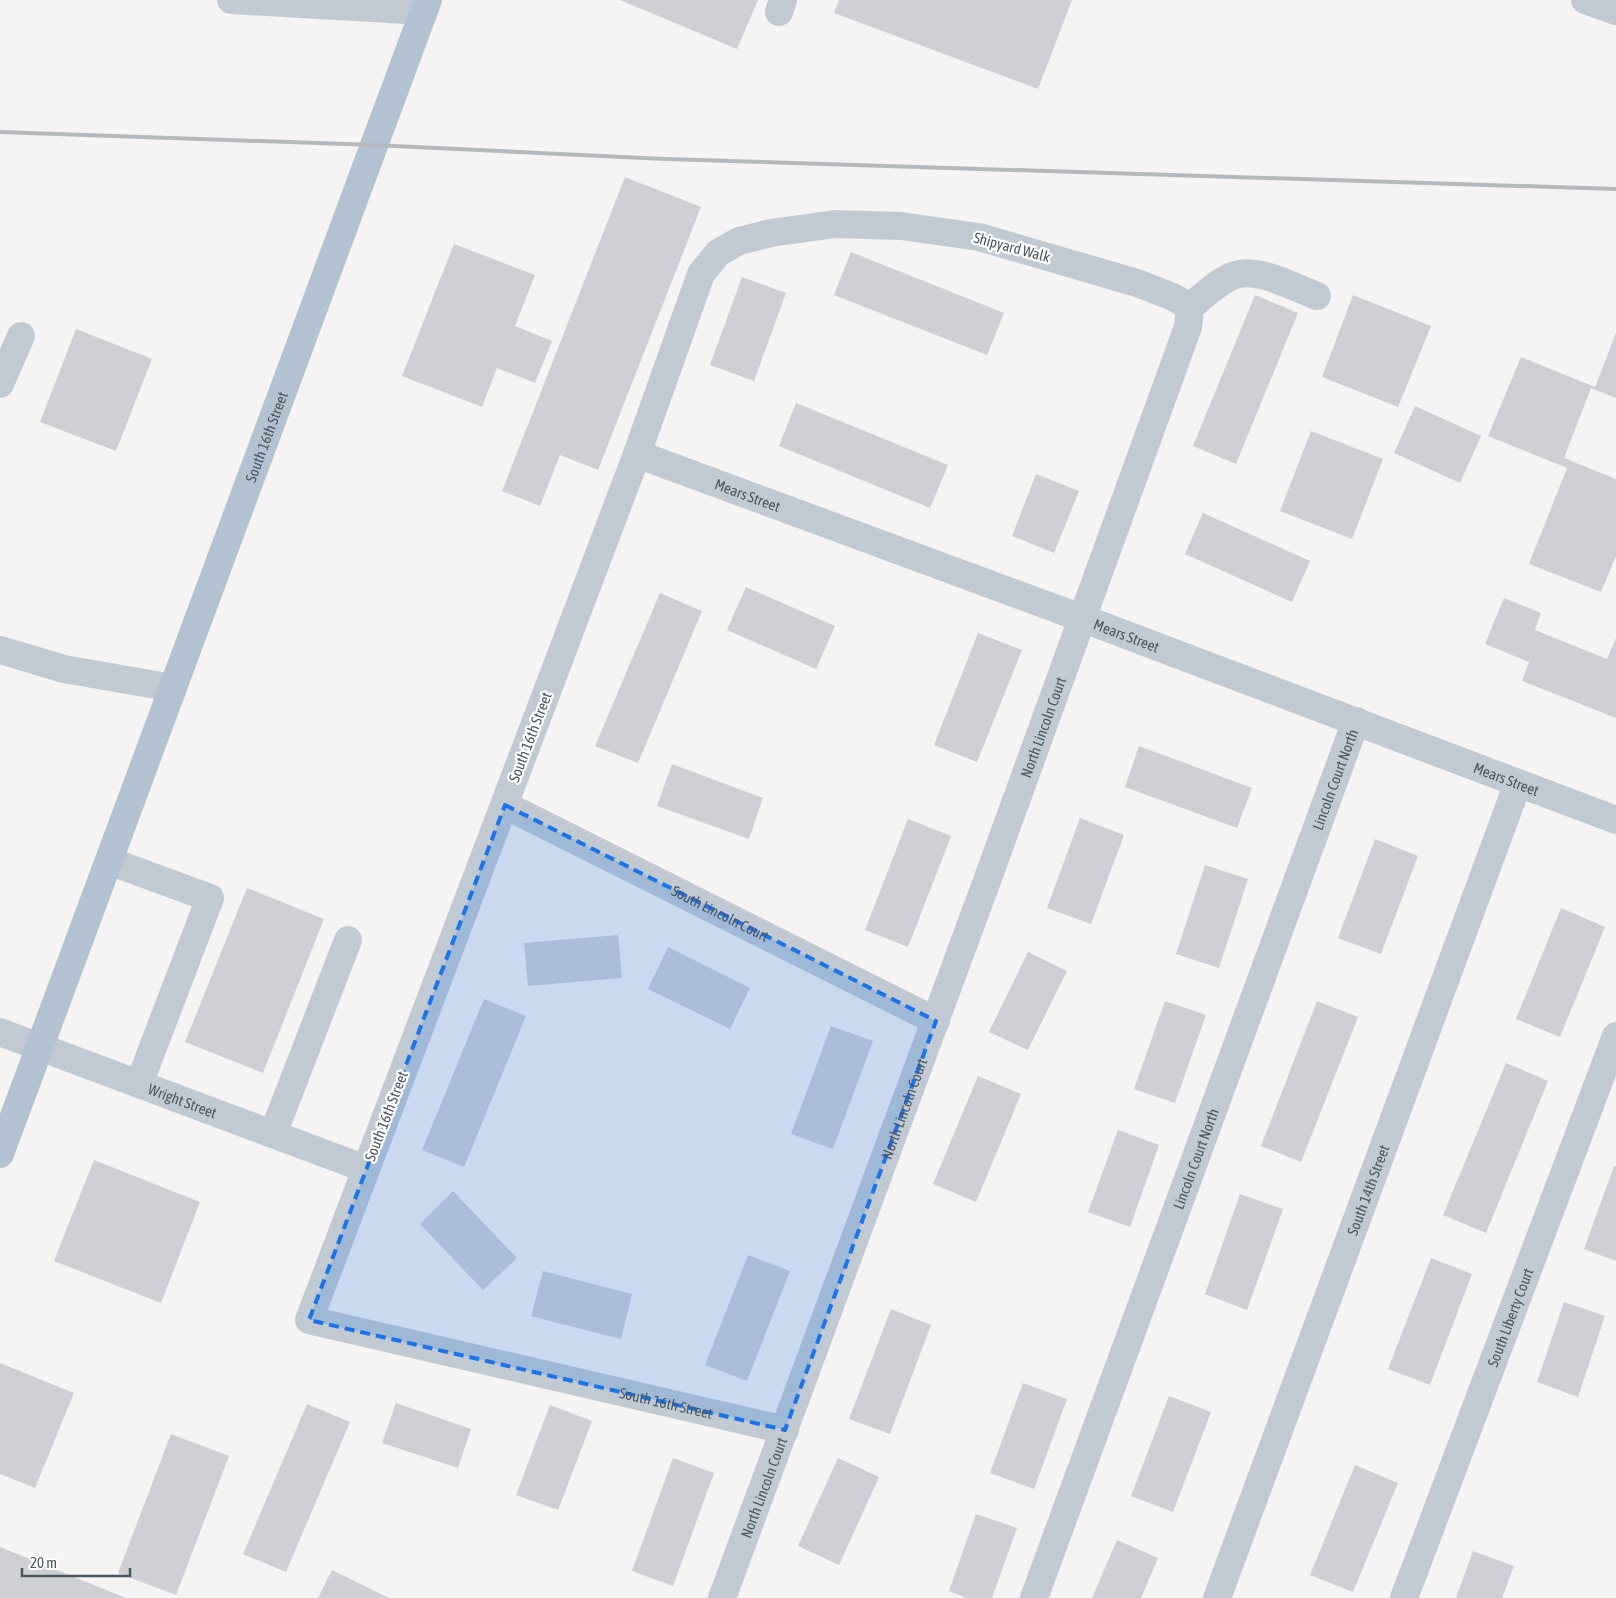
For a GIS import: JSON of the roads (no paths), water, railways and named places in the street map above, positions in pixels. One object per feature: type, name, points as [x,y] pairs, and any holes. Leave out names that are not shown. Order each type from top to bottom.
[{"type":"main road","name":"South 16th Street","points":[[0,1154],[426,6]]},
{"type":"street","points":[[231,0],[426,6]]},
{"type":"street","points":[[1585,0],[1616,11]]},
{"type":"street","name":"Shipyard Walk","points":[[637,454],[701,274],[718,253],[739,241],[771,233],[835,224],[901,226],[979,237],[1137,283],[1174,297],[1190,307]]},
{"type":"street","points":[[1084,619],[1188,327],[1190,307],[1216,286],[1235,275],[1254,272],[1318,296]]},
{"type":"street","points":[[0,384],[21,336]]},
{"type":"street","name":"Mears Street","points":[[637,454],[1084,619],[1616,820]]},
{"type":"street","name":"South 16th Street","points":[[637,454],[309,1320],[785,1430]]},
{"type":"street","name":"North Lincoln Court","points":[[722,1598],[1084,619]]},
{"type":"street","points":[[0,650],[64,669],[173,688]]},
{"type":"street","name":"Lincoln Court North","points":[[1034,1598],[1356,721]]},
{"type":"street","name":"South 14th Street","points":[[1218,1598],[1518,783]]},
{"type":"street","name":"South Lincoln Court","points":[[505,805],[936,1021]]},
{"type":"street","points":[[109,861],[210,898],[140,1084]]},
{"type":"street","points":[[274,1134],[348,940]]},
{"type":"street","name":"Wright Street","points":[[0,1032],[366,1169]]},
{"type":"street","name":"South Liberty Court","points":[[1404,1598],[1616,1036]]},
{"type":"railway","points":[[0,132],[374,145],[665,159],[1616,189]]}]
